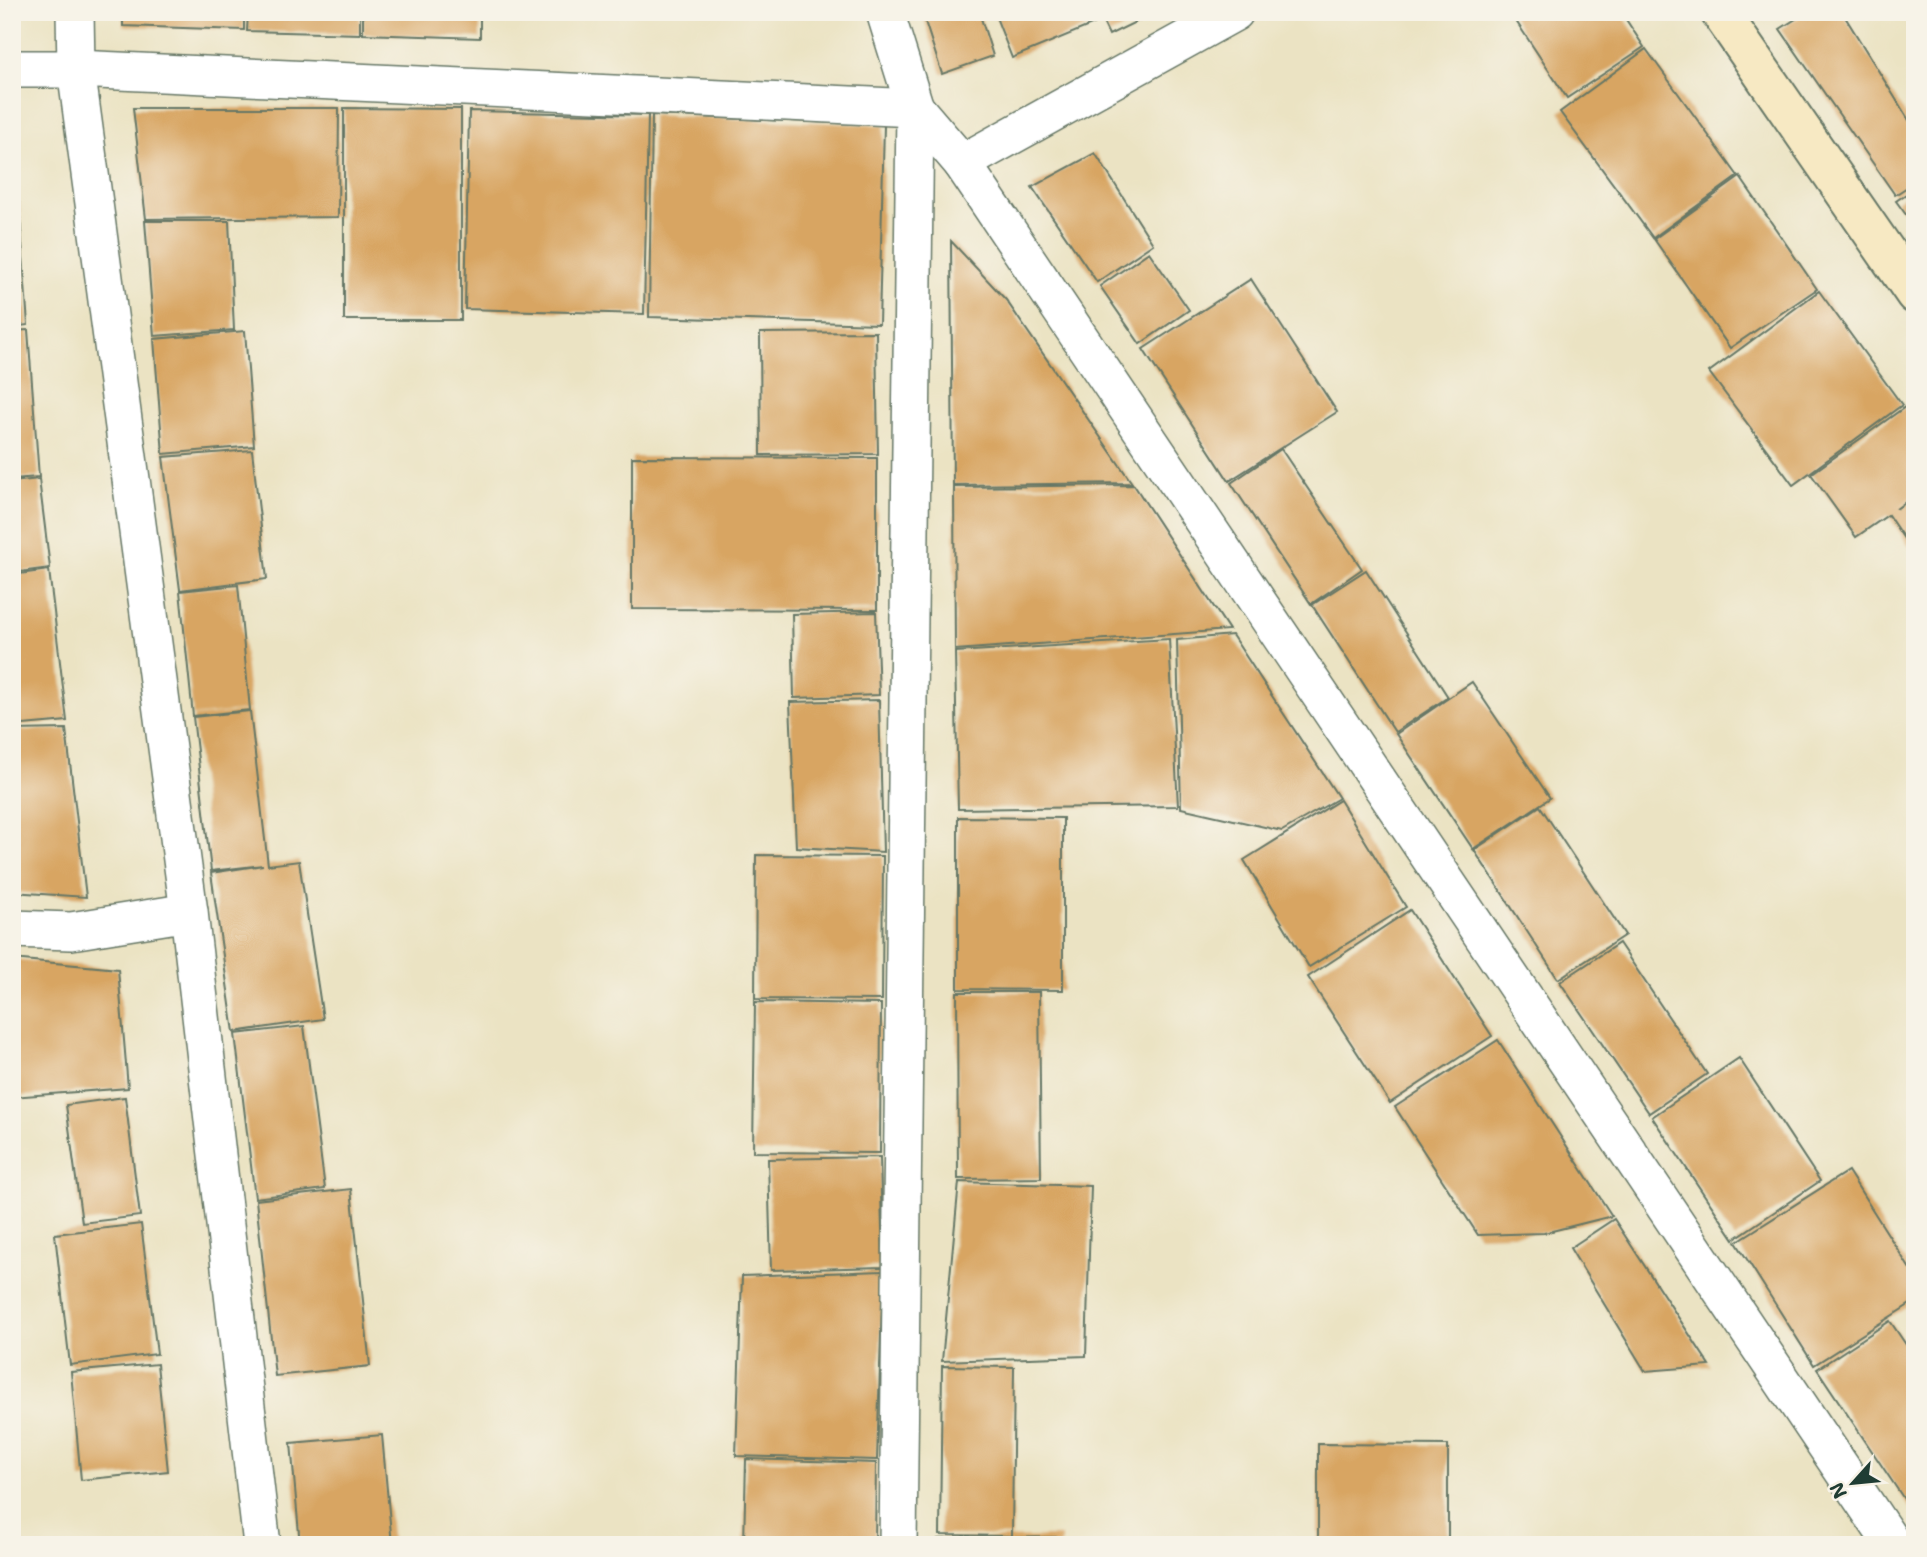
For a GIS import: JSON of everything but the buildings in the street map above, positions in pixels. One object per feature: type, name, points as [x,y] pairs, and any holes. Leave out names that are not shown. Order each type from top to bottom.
[{"type":"main road","points":[[1720,12],[1915,294]]},
{"type":"street","points":[[75,12],[76,69],[189,912],[262,1545]]},
{"type":"street","points":[[885,12],[915,108],[898,1545]]},
{"type":"street","points":[[962,163],[1235,12]]},
{"type":"street","points":[[12,69],[76,69],[915,108],[962,163],[1894,1545]]},
{"type":"street","points":[[12,929],[71,931],[189,912]]}]
